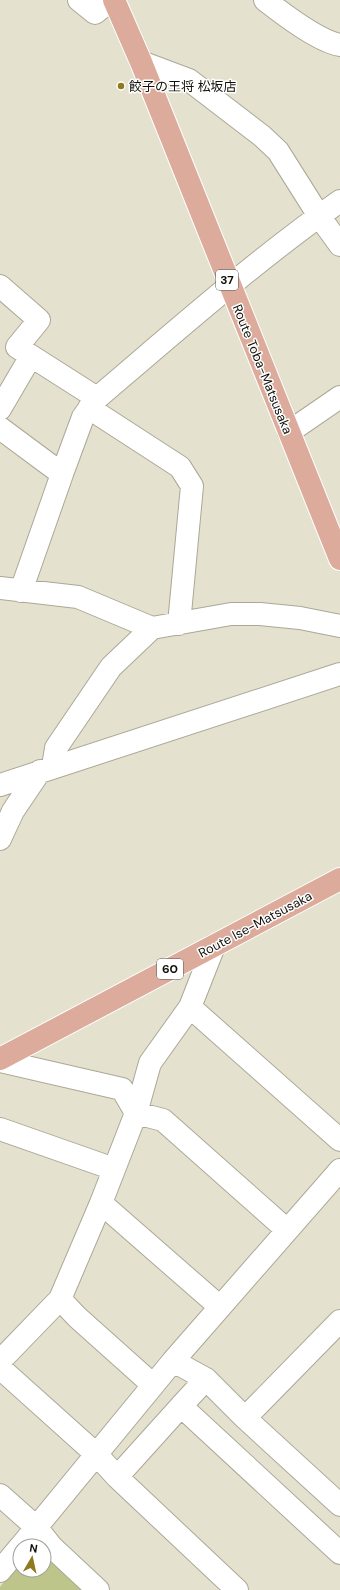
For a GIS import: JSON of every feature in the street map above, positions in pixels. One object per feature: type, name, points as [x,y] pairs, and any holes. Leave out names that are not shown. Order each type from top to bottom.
[{"type":"main road","name":"Route Toba-Matsusaka","points":[[114,0],[141,62],[340,559]]},
{"type":"main road","name":"Route Ise-Matsusaka","points":[[0,1060],[340,879]]},
{"type":"street","points":[[79,0],[95,13],[111,0]]},
{"type":"street","points":[[265,0],[315,34],[333,44],[340,45]]},
{"type":"street","points":[[141,62],[189,80],[262,136],[278,151],[319,216],[340,245]]},
{"type":"street","points":[[21,591],[83,417],[93,402],[230,286],[340,201]]},
{"type":"street","points":[[0,286],[39,320],[17,347],[32,356],[180,468],[192,486],[179,624]]},
{"type":"street","points":[[0,409],[32,356]]},
{"type":"street","points":[[289,432],[340,397]]},
{"type":"street","points":[[0,428],[62,474]]},
{"type":"street","points":[[0,588],[78,597],[152,628],[231,614],[260,614],[300,618],[340,626]]},
{"type":"street","points":[[0,839],[14,811],[47,769],[56,748],[111,667],[152,628]]},
{"type":"street","points":[[0,785],[340,674]]},
{"type":"street","points":[[0,1360],[60,1299],[101,1203],[136,1113],[150,1063],[190,1008],[214,946]]},
{"type":"street","points":[[190,1008],[340,1140]]},
{"type":"street","points":[[0,1060],[122,1089],[136,1113],[162,1120],[287,1230]]},
{"type":"street","points":[[0,1129],[114,1169]]},
{"type":"street","points":[[27,1538],[97,1455],[173,1361],[340,1170]]},
{"type":"street","points":[[101,1203],[220,1307]]},
{"type":"street","points":[[60,1299],[153,1385]]},
{"type":"street","points":[[245,1418],[340,1321]]},
{"type":"street","points":[[173,1361],[206,1379],[245,1418],[340,1505]]},
{"type":"street","points":[[0,1368],[97,1455],[117,1477],[237,1590]]},
{"type":"street","points":[[117,1477],[206,1379]]},
{"type":"street","points":[[181,1406],[340,1553]]},
{"type":"street","points":[[0,1495],[36,1527],[52,1547],[98,1590]]},
{"type":"street","points":[[0,1571],[12,1556]]},
{"type":"green space","points":[[52,1562],[82,1590],[0,1590],[0,1587],[12,1571],[12,1578],[52,1578]]},
{"type":"place","name":"餃子の王将 松坂店","points":[[121,86]]}]
